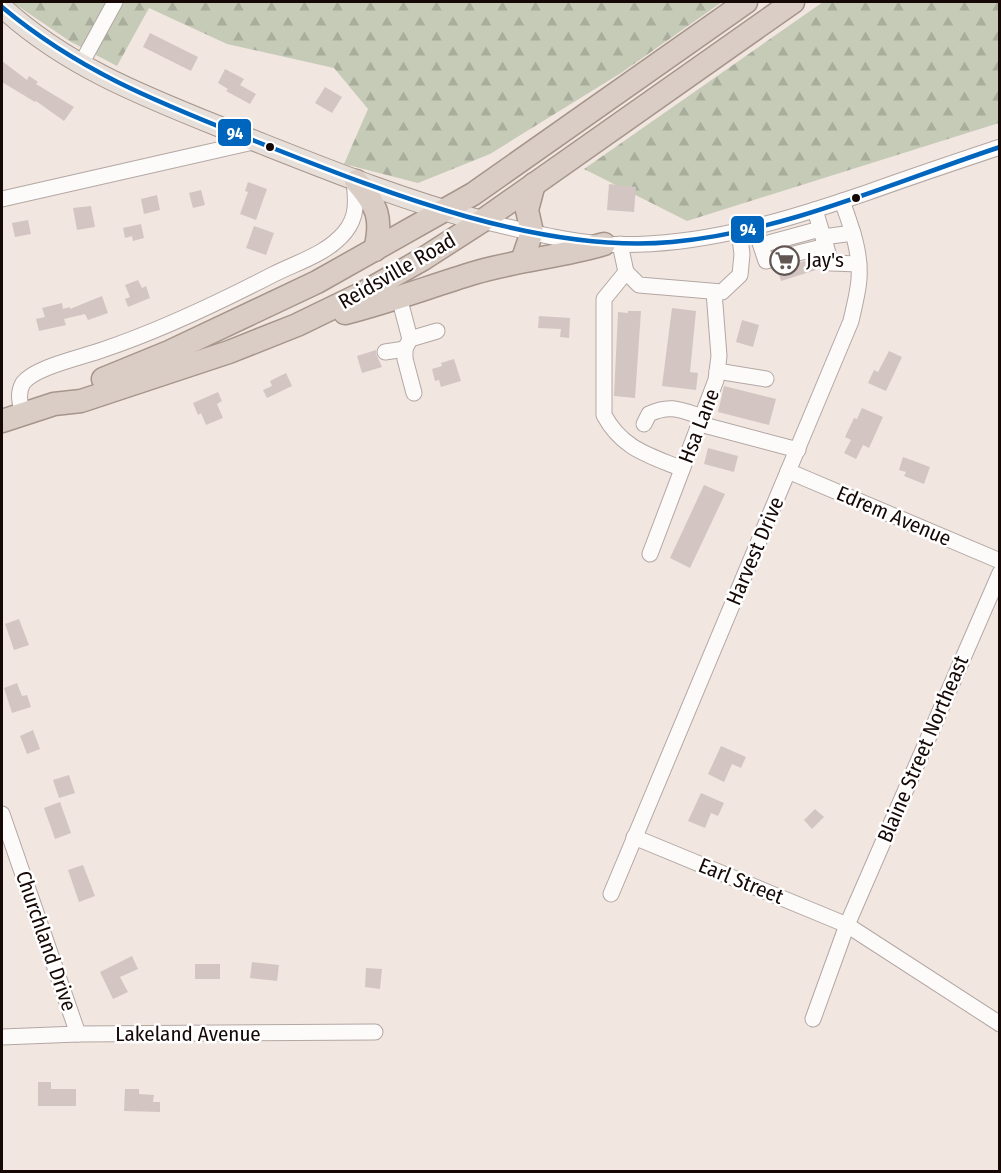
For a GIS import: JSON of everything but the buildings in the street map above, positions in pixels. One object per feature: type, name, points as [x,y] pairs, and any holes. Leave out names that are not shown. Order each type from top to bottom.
[{"type":"highway","name":"Reidsville Road","points":[[54,404],[78,390],[254,313],[444,211],[473,194],[746,2]]},
{"type":"highway","name":"Reidsville Road","points":[[2,421],[54,404],[92,398],[229,352],[297,325],[394,276],[482,220],[793,2]]},
{"type":"highway","points":[[355,181],[369,196],[377,211],[379,232],[375,250]]},
{"type":"highway","points":[[522,261],[532,232],[527,210],[534,184]]},
{"type":"highway","points":[[297,325],[355,310],[474,273],[522,261],[612,244]]},
{"type":"main road","points":[[2,7],[31,32],[81,64],[129,89],[355,181],[444,211],[482,220]]},
{"type":"street","points":[[81,64],[115,2]]},
{"type":"street","points":[[2,198],[257,141]]},
{"type":"street","points":[[482,220],[567,239],[612,244],[672,242],[755,228],[815,210],[999,147]]},
{"type":"street","points":[[23,414],[20,393],[22,385],[30,377],[200,312],[306,260],[333,243],[345,232],[355,213],[355,181]]},
{"type":"street","name":"Harvest Drive","points":[[611,894],[851,321],[859,280],[859,264],[853,232],[842,201]]},
{"type":"street","points":[[815,210],[831,263],[859,264]]},
{"type":"street","points":[[755,228],[768,267],[823,238]]},
{"type":"street","points":[[612,244],[626,272],[639,285],[722,292],[741,275],[742,254],[739,231]]},
{"type":"street","points":[[761,245],[853,232]]},
{"type":"street","points":[[626,272],[604,299],[604,415],[612,430],[632,448],[682,469]]},
{"type":"street","name":"Hsa Lane","points":[[650,554],[716,380],[719,356],[714,292]]},
{"type":"street","points":[[399,297],[407,344],[405,359],[414,393]]},
{"type":"street","points":[[385,352],[437,332]]},
{"type":"street","points":[[717,371],[766,379]]},
{"type":"street","points":[[644,424],[649,414],[673,407],[701,420],[798,450]]},
{"type":"street","name":"Edrem Avenue","points":[[788,471],[999,561]]},
{"type":"street","name":"Blaine Street Northeast","points":[[813,1019],[847,925],[999,573]]},
{"type":"street","name":"Churchland Drive","points":[[2,814],[78,1034]]},
{"type":"street","name":"Earl Street","points":[[634,837],[847,925],[999,1024]]},
{"type":"street","name":"Lakeland Avenue","points":[[2,1037],[78,1034],[375,1032]]},
{"type":"green space","points":[[12,2],[722,2],[621,73],[490,154],[418,183],[344,164],[368,109],[334,68],[227,44],[149,8],[117,66],[71,42]]},
{"type":"green space","points":[[823,2],[999,2],[999,123],[687,221],[584,169]]},
{"type":"transit line","name":"94","points":[[2,7],[33,31],[95,70],[194,117],[413,200],[517,229],[570,239],[622,243],[672,242],[756,228],[838,204],[1000,147]]},
{"type":"place","name":"Jay's","points":[[785,260]]}]
